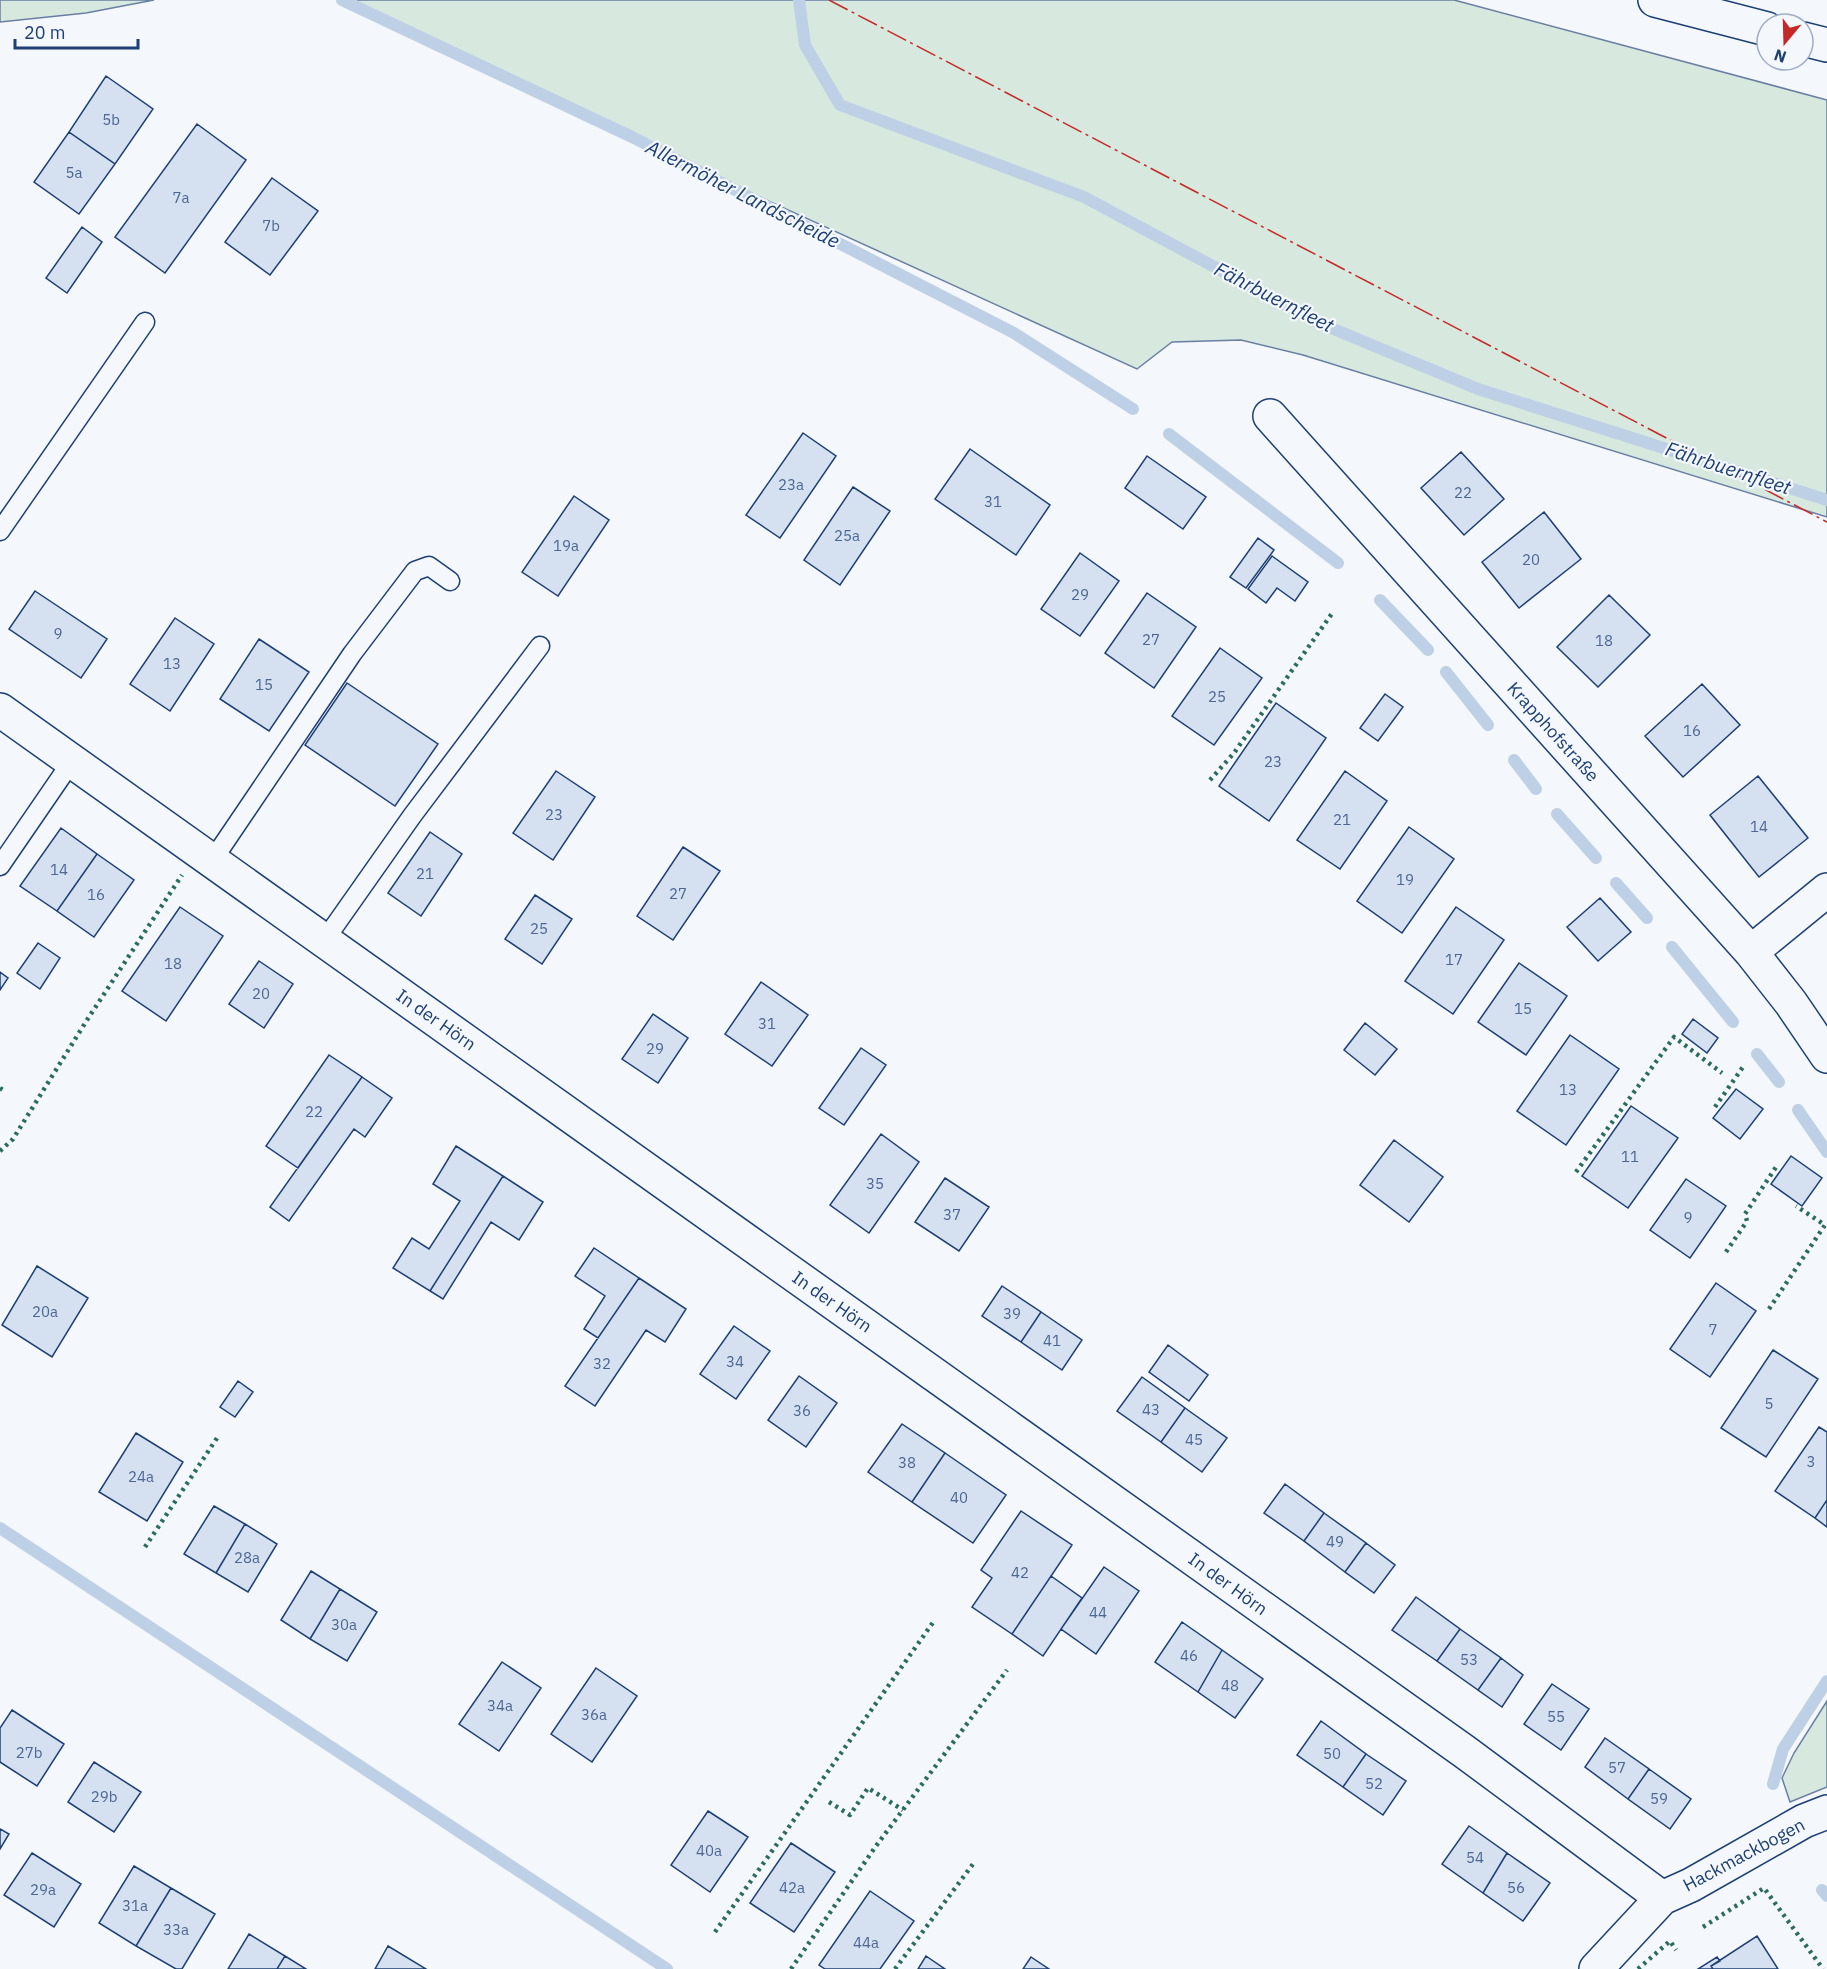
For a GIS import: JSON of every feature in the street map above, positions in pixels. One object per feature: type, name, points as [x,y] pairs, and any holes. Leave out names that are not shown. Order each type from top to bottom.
[{"type":"main road","points":[[1655,0],[1755,26]]},
{"type":"main road","name":"Krapphofstraße","points":[[1270,416],[1751,952],[1791,1003],[1827,1056]]},
{"type":"main road","name":"In der Hörn","points":[[0,710],[1465,1752],[1662,1898]]},
{"type":"main road","points":[[1751,952],[1827,890]]},
{"type":"main road","name":"Hackmackbogen","points":[[1662,1898],[1691,1885],[1804,1821],[1827,1812]]},
{"type":"main road","points":[[1596,1969],[1662,1898]]},
{"type":"lane","points":[[0,531],[145,322]]},
{"type":"lane","points":[[212,861],[352,654],[415,571],[429,566],[450,581]]},
{"type":"lane","points":[[324,941],[412,816],[540,646]]},
{"type":"lane","points":[[0,866],[72,761]]},
{"type":"shaded area","points":[[0,0],[154,0],[86,13],[0,22]]},
{"type":"shaded area","points":[[342,0],[1454,0],[1827,100],[1827,517],[1303,355],[1241,340],[1172,342],[1137,369],[740,188]]},
{"type":"shaded area","points":[[1827,1701],[1827,1787],[1790,1802],[1782,1778],[1794,1753]]},
{"type":"building","points":[[106,76],[153,109],[115,164],[69,132]]},
{"type":"building","points":[[197,124],[246,160],[165,273],[115,237]]},
{"type":"building","points":[[69,132],[115,164],[79,214],[34,182]]},
{"type":"building","points":[[272,178],[318,211],[270,275],[225,242]]},
{"type":"building","points":[[82,227],[102,242],[67,293],[46,278]]},
{"type":"building","points":[[803,433],[836,456],[780,538],[746,515]]},
{"type":"building","points":[[970,449],[1050,505],[1016,555],[935,499]]},
{"type":"building","points":[[1461,452],[1504,499],[1464,535],[1421,488]]},
{"type":"building","points":[[1147,456],[1206,497],[1183,529],[1125,488]]},
{"type":"building","points":[[853,487],[890,511],[840,585],[804,560]]},
{"type":"building","points":[[574,496],[609,520],[558,596],[522,572]]},
{"type":"building","points":[[1544,512],[1581,559],[1519,608],[1482,562]]},
{"type":"building","points":[[1258,538],[1274,550],[1246,588],[1230,577]]},
{"type":"building","points":[[1080,553],[1119,581],[1080,636],[1041,609]]},
{"type":"building","points":[[1272,556],[1308,582],[1295,601],[1277,588],[1266,603],[1248,589]]},
{"type":"building","points":[[35,591],[107,639],[81,678],[9,629]]},
{"type":"building","points":[[1147,593],[1196,627],[1154,688],[1105,653]]},
{"type":"building","points":[[1609,595],[1650,635],[1598,687],[1557,647]]},
{"type":"building","points":[[175,618],[214,644],[170,711],[130,684]]},
{"type":"building","points":[[259,639],[309,672],[269,731],[220,699]]},
{"type":"building","points":[[1220,648],[1262,678],[1214,745],[1172,716]]},
{"type":"building","points":[[347,683],[438,744],[395,806],[305,745]]},
{"type":"building","points":[[1702,684],[1740,725],[1683,777],[1645,736]]},
{"type":"building","points":[[1385,694],[1403,707],[1378,741],[1360,728]]},
{"type":"building","points":[[1276,703],[1326,738],[1269,821],[1219,786]]},
{"type":"building","points":[[556,771],[595,797],[553,860],[513,833]]},
{"type":"building","points":[[1345,771],[1387,801],[1340,869],[1297,840]]},
{"type":"building","points":[[1758,776],[1808,838],[1759,877],[1710,815]]},
{"type":"building","points":[[1409,827],[1454,859],[1402,933],[1357,901]]},
{"type":"building","points":[[61,828],[97,854],[57,911],[20,886]]},
{"type":"building","points":[[430,832],[462,854],[421,916],[388,893]]},
{"type":"building","points":[[683,847],[720,871],[673,940],[637,916]]},
{"type":"building","points":[[97,854],[134,880],[94,937],[57,911]]},
{"type":"building","points":[[535,895],[572,919],[542,964],[505,939]]},
{"type":"building","points":[[1600,898],[1631,932],[1598,961],[1567,927]]},
{"type":"building","points":[[180,907],[223,936],[166,1021],[122,991]]},
{"type":"building","points":[[1456,907],[1504,940],[1453,1014],[1405,981]]},
{"type":"building","points":[[38,943],[60,958],[40,989],[17,973]]},
{"type":"building","points":[[259,961],[293,984],[264,1028],[229,1004]]},
{"type":"building","points":[[1519,963],[1567,996],[1526,1055],[1478,1022]]},
{"type":"building","points":[[0,972],[8,978],[0,990]]},
{"type":"building","points":[[761,982],[808,1015],[772,1066],[725,1034]]},
{"type":"building","points":[[653,1014],[688,1038],[658,1083],[622,1059]]},
{"type":"building","points":[[1693,1019],[1718,1038],[1707,1053],[1682,1034]]},
{"type":"building","points":[[1365,1023],[1397,1049],[1375,1075],[1344,1050]]},
{"type":"building","points":[[1570,1035],[1619,1069],[1566,1145],[1517,1111]]},
{"type":"building","points":[[861,1048],[886,1065],[844,1125],[819,1108]]},
{"type":"building","points":[[329,1055],[362,1077],[298,1168],[266,1146]]},
{"type":"building","points":[[362,1077],[392,1098],[365,1137],[354,1129],[289,1221],[270,1207]]},
{"type":"building","points":[[1736,1089],[1763,1109],[1740,1139],[1713,1118]]},
{"type":"building","points":[[1631,1106],[1678,1138],[1628,1208],[1582,1176]]},
{"type":"building","points":[[881,1134],[919,1162],[869,1233],[830,1205]]},
{"type":"building","points":[[1394,1140],[1443,1177],[1409,1222],[1360,1185]]},
{"type":"building","points":[[456,1146],[503,1176],[430,1291],[393,1268],[412,1238],[429,1249],[460,1201],[433,1184]]},
{"type":"building","points":[[1791,1156],[1822,1178],[1802,1206],[1771,1184]]},
{"type":"building","points":[[503,1176],[543,1202],[519,1240],[491,1222],[443,1299],[430,1291]]},
{"type":"building","points":[[945,1178],[989,1207],[959,1251],[915,1222]]},
{"type":"building","points":[[1686,1179],[1726,1206],[1690,1258],[1650,1230]]},
{"type":"building","points":[[594,1248],[639,1278],[598,1338],[584,1329],[605,1296],[575,1276]]},
{"type":"building","points":[[37,1266],[88,1298],[52,1357],[2,1325]]},
{"type":"building","points":[[639,1278],[686,1309],[665,1342],[646,1330],[595,1406],[565,1386]]},
{"type":"building","points":[[1716,1283],[1756,1311],[1710,1377],[1670,1349]]},
{"type":"building","points":[[1002,1286],[1041,1312],[1021,1342],[982,1316]]},
{"type":"building","points":[[1041,1312],[1082,1340],[1062,1370],[1021,1342]]},
{"type":"building","points":[[734,1326],[770,1351],[736,1399],[700,1374]]},
{"type":"building","points":[[1168,1345],[1208,1375],[1189,1401],[1149,1372]]},
{"type":"building","points":[[1773,1350],[1818,1379],[1766,1457],[1721,1428]]},
{"type":"building","points":[[799,1376],[837,1403],[806,1447],[768,1420]]},
{"type":"building","points":[[1142,1377],[1185,1408],[1161,1442],[1117,1411]]},
{"type":"building","points":[[238,1381],[253,1392],[235,1417],[220,1407]]},
{"type":"building","points":[[1185,1408],[1227,1438],[1202,1472],[1161,1442]]},
{"type":"building","points":[[902,1424],[945,1453],[912,1502],[868,1472]]},
{"type":"building","points":[[1819,1427],[1827,1432],[1827,1500],[1815,1518],[1775,1491]]},
{"type":"building","points":[[136,1433],[183,1462],[147,1521],[99,1492]]},
{"type":"building","points":[[945,1453],[1006,1495],[973,1543],[912,1502]]},
{"type":"building","points":[[1285,1484],[1324,1513],[1304,1541],[1264,1513]]},
{"type":"building","points":[[1827,1500],[1827,1527],[1815,1518]]},
{"type":"building","points":[[214,1506],[245,1524],[216,1573],[184,1554]]},
{"type":"building","points":[[1021,1511],[1072,1545],[1012,1634],[972,1607],[992,1578],[981,1570]]},
{"type":"building","points":[[1324,1513],[1366,1543],[1345,1572],[1304,1541]]},
{"type":"building","points":[[245,1524],[277,1544],[248,1592],[216,1573]]},
{"type":"building","points":[[1366,1543],[1395,1565],[1374,1593],[1345,1572]]},
{"type":"building","points":[[1104,1567],[1139,1591],[1096,1654],[1061,1629]]},
{"type":"building","points":[[311,1571],[340,1589],[310,1639],[281,1620]]},
{"type":"building","points":[[1051,1576],[1082,1598],[1043,1656],[1012,1634]]},
{"type":"building","points":[[340,1589],[377,1612],[347,1661],[310,1639]]},
{"type":"building","points":[[1416,1597],[1460,1629],[1437,1661],[1392,1630]]},
{"type":"building","points":[[1182,1622],[1222,1650],[1198,1692],[1155,1662]]},
{"type":"building","points":[[1460,1629],[1501,1658],[1478,1690],[1437,1661]]},
{"type":"building","points":[[1222,1650],[1263,1679],[1235,1718],[1198,1692]]},
{"type":"building","points":[[1501,1658],[1523,1675],[1502,1707],[1478,1690]]},
{"type":"building","points":[[502,1662],[541,1688],[499,1751],[459,1724]]},
{"type":"building","points":[[596,1668],[637,1696],[592,1762],[551,1734]]},
{"type":"building","points":[[1552,1684],[1589,1709],[1561,1750],[1524,1724]]},
{"type":"building","points":[[12,1710],[64,1744],[37,1786],[0,1762],[0,1728]]},
{"type":"building","points":[[1321,1721],[1366,1754],[1343,1787],[1297,1755]]},
{"type":"building","points":[[1605,1738],[1649,1769],[1628,1799],[1585,1767]]},
{"type":"building","points":[[1366,1754],[1406,1781],[1383,1815],[1343,1787]]},
{"type":"building","points":[[94,1762],[141,1792],[114,1832],[68,1802]]},
{"type":"building","points":[[1649,1769],[1691,1799],[1670,1829],[1628,1799]]},
{"type":"building","points":[[708,1811],[748,1837],[710,1892],[671,1865]]},
{"type":"building","points":[[1469,1826],[1507,1853],[1483,1893],[1442,1864]]},
{"type":"building","points":[[0,1829],[9,1834],[0,1849]]},
{"type":"building","points":[[791,1843],[835,1872],[794,1932],[750,1903]]},
{"type":"building","points":[[32,1853],[81,1884],[54,1927],[4,1895]]},
{"type":"building","points":[[1507,1853],[1550,1883],[1523,1921],[1483,1893]]},
{"type":"building","points":[[134,1866],[171,1888],[136,1946],[99,1923]]},
{"type":"building","points":[[171,1888],[215,1914],[182,1969],[176,1969],[136,1946]]},
{"type":"building","points":[[870,1891],[914,1921],[880,1969],[825,1969],[819,1965]]},
{"type":"building","points":[[249,1934],[285,1956],[277,1969],[228,1969]]},
{"type":"building","points":[[1757,1936],[1778,1969],[1713,1969],[1711,1966]]},
{"type":"building","points":[[388,1946],[426,1969],[375,1969]]},
{"type":"building","points":[[285,1956],[306,1969],[277,1969]]},
{"type":"building","points":[[926,1956],[945,1969],[918,1969]]},
{"type":"building","points":[[1031,1957],[1049,1969],[1023,1969]]},
{"type":"building","points":[[1717,1957],[1720,1961],[1711,1966],[1713,1969],[1698,1969]]},
{"type":"waterway","name":"Allermöher Landscheide","points":[[342,0],[632,137],[1014,333],[1133,409]]},
{"type":"waterway","name":"Fährbuernfleet","points":[[799,0],[805,45],[840,105],[1084,197],[1319,323],[1478,389],[1827,500]]},
{"type":"waterway","name":"Allermöher Landscheide","points":[[1169,434],[1338,563]]},
{"type":"waterway","name":"Allermöher Landscheide","points":[[1380,600],[1428,650]]},
{"type":"waterway","name":"Allermöher Landscheide","points":[[1446,672],[1488,725]]},
{"type":"waterway","name":"Allermöher Landscheide","points":[[1514,760],[1536,789]]},
{"type":"waterway","name":"Allermöher Landscheide","points":[[1557,814],[1596,858]]},
{"type":"waterway","name":"Allermöher Landscheide","points":[[1616,883],[1647,918]]},
{"type":"waterway","name":"Allermöher Landscheide","points":[[1672,947],[1733,1022]]},
{"type":"waterway","name":"Allermöher Landscheide","points":[[1757,1054],[1779,1082]]},
{"type":"waterway","name":"Allermöher Landscheide","points":[[1798,1110],[1827,1152]]},
{"type":"waterway","points":[[0,1528],[667,1969]]},
{"type":"waterway","points":[[1773,1784],[1783,1749],[1827,1681]]},
{"type":"waterway","points":[[1822,1890],[1827,1896]]},
{"type":"hedge","points":[[1210,780],[1234,753],[1333,612]]},
{"type":"hedge","points":[[0,1151],[13,1139],[87,1020],[182,875]]},
{"type":"hedge","points":[[1576,1172],[1674,1037],[1722,1073]]},
{"type":"hedge","points":[[1715,1107],[1745,1064]]},
{"type":"hedge","points":[[0,1088],[6,1092]]},
{"type":"hedge","points":[[1726,1252],[1747,1221],[1745,1214],[1778,1164]]},
{"type":"hedge","points":[[1769,1309],[1825,1225],[1796,1206]]},
{"type":"hedge","points":[[145,1547],[219,1435]]},
{"type":"hedge","points":[[715,1932],[934,1621]]},
{"type":"hedge","points":[[791,1969],[876,1846],[1007,1670]]},
{"type":"hedge","points":[[829,1802],[850,1815],[868,1788],[903,1810]]},
{"type":"hedge","points":[[895,1969],[973,1864]]},
{"type":"hedge","points":[[1703,1927],[1764,1888],[1823,1969]]},
{"type":"hedge","points":[[1638,1969],[1670,1941],[1676,1950]]},
{"type":"power","points":[[829,0],[1827,522]]}]
